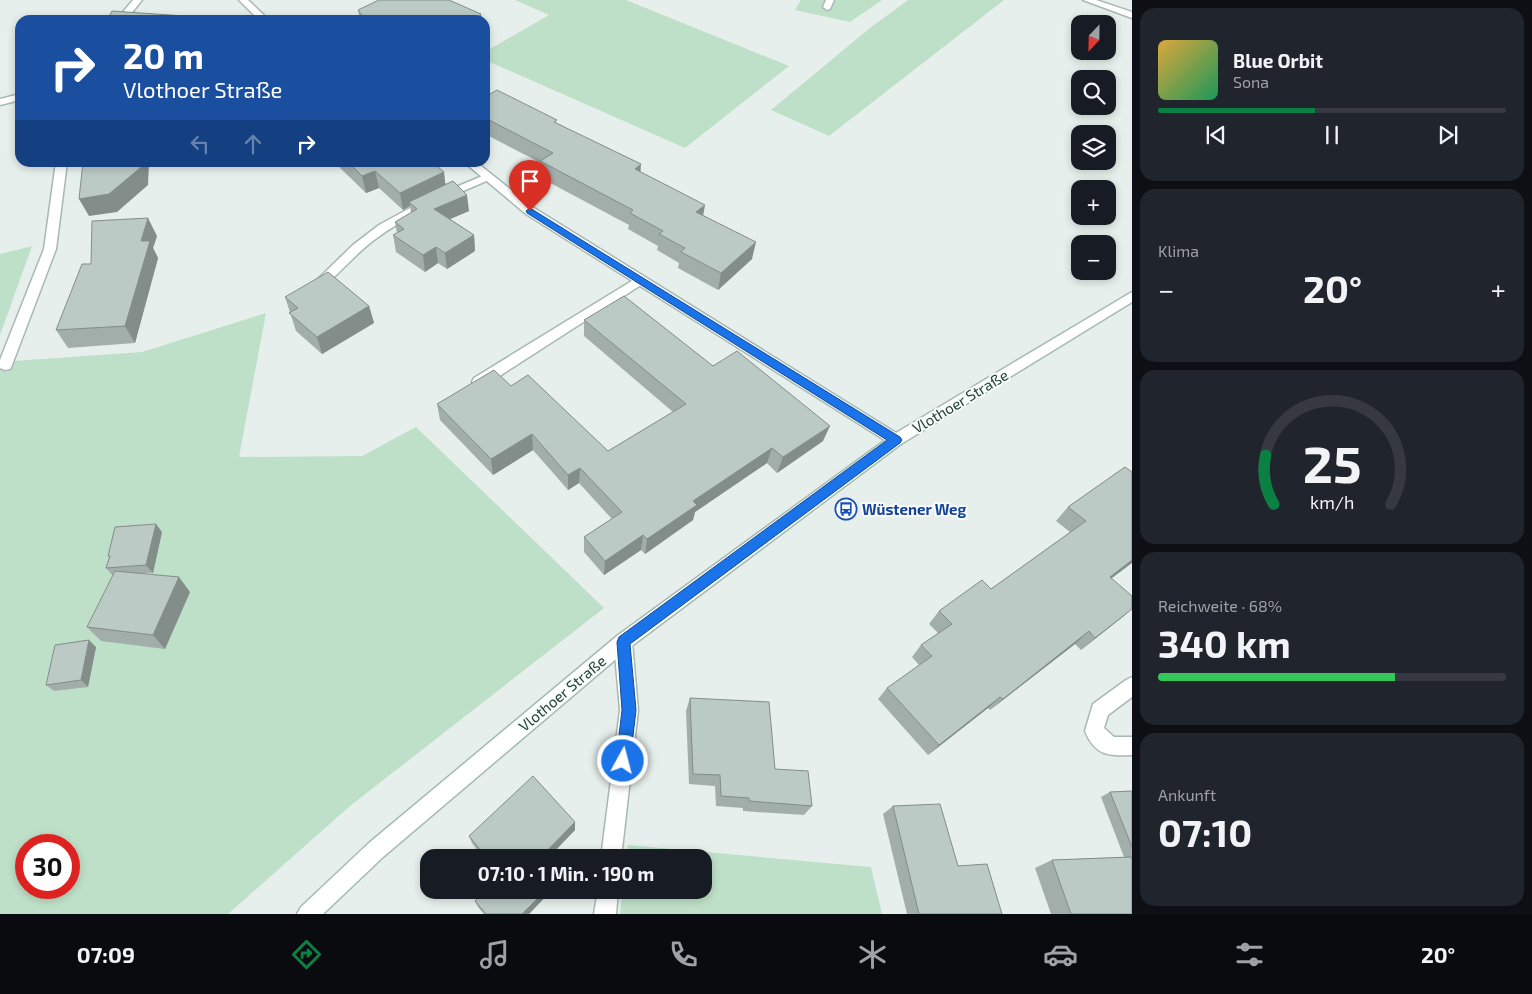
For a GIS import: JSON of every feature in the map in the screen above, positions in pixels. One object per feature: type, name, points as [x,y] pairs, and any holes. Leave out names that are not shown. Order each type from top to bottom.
[{"type":"street","points":[[125,15],[138,0]]},
{"type":"street","points":[[243,0],[259,15]]},
{"type":"street","points":[[1087,0],[1132,15]]},
{"type":"street","points":[[0,102],[15,98]]},
{"type":"street","points":[[5,365],[50,249],[61,167]]},
{"type":"street","points":[[476,167],[530,211],[896,440]]},
{"type":"street","points":[[322,282],[368,239],[406,214],[452,191],[487,177]]},
{"type":"street","points":[[471,387],[525,355],[640,280]]},
{"type":"street","name":"Vlothoer Straße","points":[[308,914],[376,850],[623,642],[896,440],[1132,296]]},
{"type":"street","points":[[612,849],[629,710],[623,642]]},
{"type":"street","points":[[1132,686],[1100,710],[1094,730],[1110,747],[1132,746]]},
{"type":"street","points":[[605,914],[607,899]]},
{"type":"green space","points":[[515,0],[626,0],[789,66],[685,148],[490,62],[490,49],[549,15]]},
{"type":"green space","points":[[801,0],[882,0],[850,22],[795,10]]},
{"type":"green space","points":[[908,0],[1004,0],[829,136],[771,110],[870,28]]},
{"type":"green space","points":[[32,246],[0,335],[0,254]]},
{"type":"green space","points":[[266,313],[239,457],[362,456],[416,427],[604,608],[350,806],[228,914],[0,914],[0,362],[142,352]]},
{"type":"green space","points":[[628,845],[672,849],[628,849]]},
{"type":"green space","points":[[712,853],[871,867],[882,914],[620,914],[622,899],[712,899]]},
{"type":"building","points":[[379,0],[449,0],[481,14],[362,15],[358,10]]},
{"type":"building","points":[[112,11],[170,15],[110,15]]},
{"type":"building","points":[[497,90],[557,120],[554,122],[641,164],[635,169],[705,205],[696,212],[756,242],[721,273],[681,252],[685,248],[659,234],[663,231],[630,213],[633,210],[540,161],[553,153],[490,121],[490,94]]},
{"type":"building","points":[[82,167],[140,167],[109,194],[79,199]]},
{"type":"building","points":[[353,167],[438,167],[444,172],[400,193],[375,171],[362,176]]},
{"type":"building","points":[[453,181],[467,195],[434,209],[474,235],[445,253],[436,247],[423,255],[393,235],[404,229],[395,222],[417,209],[409,202]]},
{"type":"building","points":[[148,218],[141,241],[150,241],[125,326],[56,330],[82,264],[91,264],[92,221]]},
{"type":"building","points":[[328,272],[369,306],[317,337],[289,313],[298,308],[285,297]]},
{"type":"building","points":[[624,296],[713,366],[737,351],[830,426],[783,457],[772,448],[693,501],[697,505],[647,539],[643,535],[605,561],[584,537],[622,512],[580,468],[568,475],[532,434],[491,459],[437,404],[494,370],[511,386],[528,375],[608,451],[686,404],[584,320]]},
{"type":"building","points":[[1125,467],[1132,472],[1132,560],[1110,577],[1132,596],[1132,609],[1095,638],[1089,631],[1003,699],[1000,697],[939,745],[887,688],[932,656],[921,645],[952,624],[939,611],[982,580],[991,589],[1086,521],[1068,507]]},
{"type":"building","points":[[156,524],[146,565],[106,568],[115,527]]},
{"type":"building","points":[[115,571],[179,577],[153,635],[87,627]]},
{"type":"building","points":[[89,640],[81,680],[46,685],[55,645]]},
{"type":"building","points":[[690,698],[769,702],[775,769],[808,771],[812,806],[749,801],[749,798],[721,796],[720,775],[693,774]]},
{"type":"building","points":[[533,776],[575,822],[549,849],[480,849],[469,836]]},
{"type":"building","points":[[1132,791],[1132,847],[1110,792]]},
{"type":"building","points":[[940,804],[958,866],[987,864],[1002,914],[919,914],[893,806]]},
{"type":"building","points":[[1131,857],[1132,914],[1071,914],[1052,860]]},
{"type":"building","points":[[477,899],[537,899],[522,914],[486,914],[475,901]]},
{"type":"place","name":"Wüstener Weg","points":[[846,509]]},
{"type":"route","points":[[530,211],[896,440],[623,642],[629,710],[623,761]]}]
